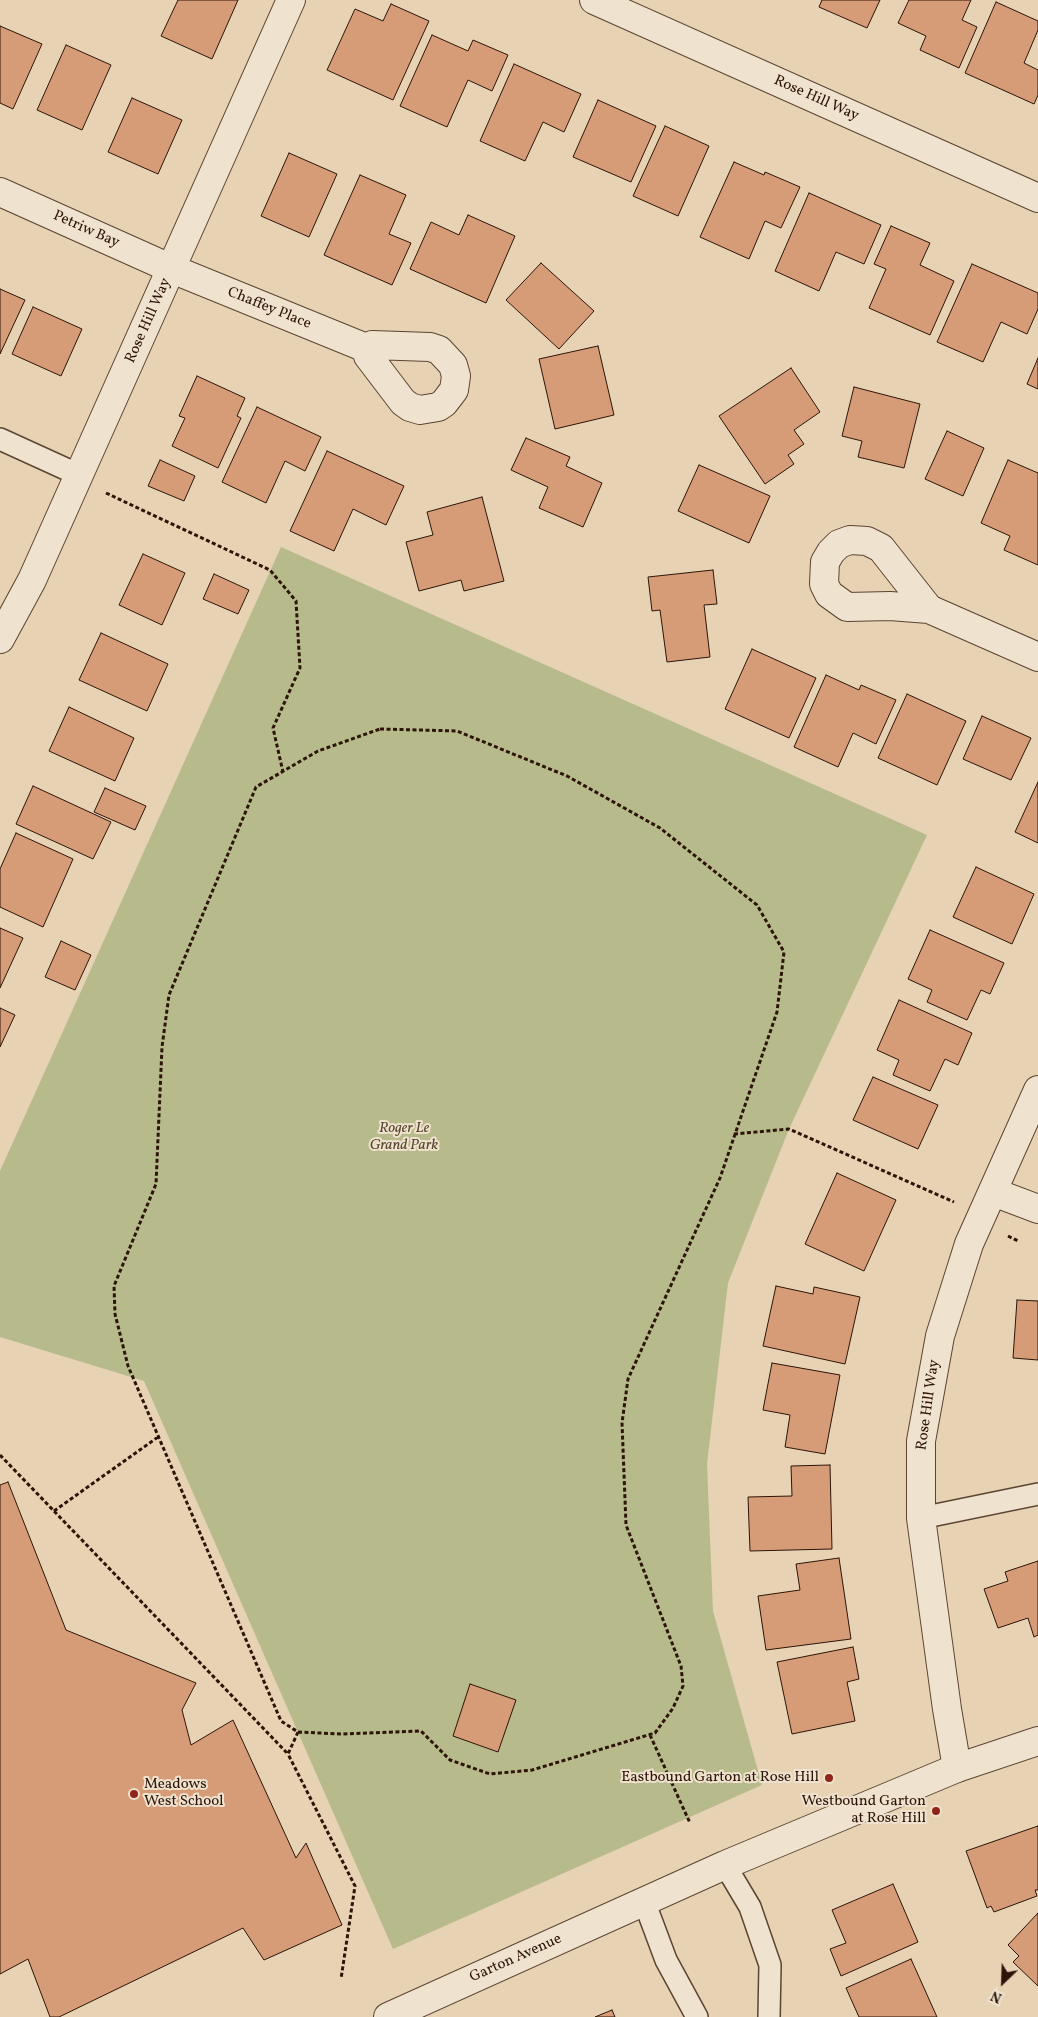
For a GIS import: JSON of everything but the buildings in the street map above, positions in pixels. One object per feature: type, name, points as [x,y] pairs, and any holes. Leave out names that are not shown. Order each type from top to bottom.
[{"type":"street","name":"Rose Hill Way","points":[[0,639],[32,580],[291,0]]},
{"type":"street","name":"Rose Hill Way","points":[[594,0],[1038,198]]},
{"type":"street","name":"Petriw Bay","points":[[0,192],[172,269]]},
{"type":"street","name":"Chaffey Place","points":[[172,269],[366,348]]},
{"type":"street","points":[[929,609],[1038,657]]},
{"type":"street","name":"Rose Hill Way","points":[[957,1768],[921,1518],[921,1441],[940,1336],[969,1244],[1038,1090]]},
{"type":"street","points":[[993,1192],[1038,1209]]},
{"type":"street","name":"Garton Avenue","points":[[388,2017],[725,1865],[957,1768],[1038,1741]]},
{"type":"lane","points":[[0,439],[79,475]]},
{"type":"lane","points":[[921,1518],[1038,1494]]},
{"type":"lane","points":[[725,1865],[750,1906],[770,1965],[769,2017]]},
{"type":"lane","points":[[644,1902],[666,1960],[697,2017]]},
{"type":"path","points":[[79,475],[99,490],[270,570],[296,602],[300,668],[273,728],[283,772]]},
{"type":"path","points":[[380,730],[457,731],[567,776],[660,828],[758,904],[784,952],[777,1012],[734,1134],[720,1178],[628,1379],[622,1423],[626,1525],[681,1666],[683,1686],[673,1708],[655,1733],[532,1770],[490,1774],[450,1760],[420,1731],[341,1734],[298,1732],[282,1721],[128,1366],[115,1314],[114,1286],[156,1184],[162,1047],[169,995],[256,787],[318,751],[380,730]]},
{"type":"path","points":[[734,1134],[790,1129],[966,1207],[980,1220],[1018,1242]]},
{"type":"path","points":[[54,1511],[158,1437]]},
{"type":"path","points":[[0,1455],[288,1754],[355,1886],[341,1979]]},
{"type":"path","points":[[288,1754],[298,1732]]},
{"type":"path","points":[[650,1735],[690,1824]]},
{"type":"green space","name":"Roger Le Grand Park","points":[[281,547],[927,835],[789,1129],[728,1283],[707,1464],[713,1611],[762,1785],[393,1949],[144,1381],[0,1337],[0,1171]]},
{"type":"place","name":"Eastbound Garton at Rose Hill","points":[[829,1778]]},
{"type":"place","name":"Meadows West School","points":[[134,1794]]},
{"type":"place","name":"Westbound Garton at Rose Hill","points":[[936,1811]]}]
